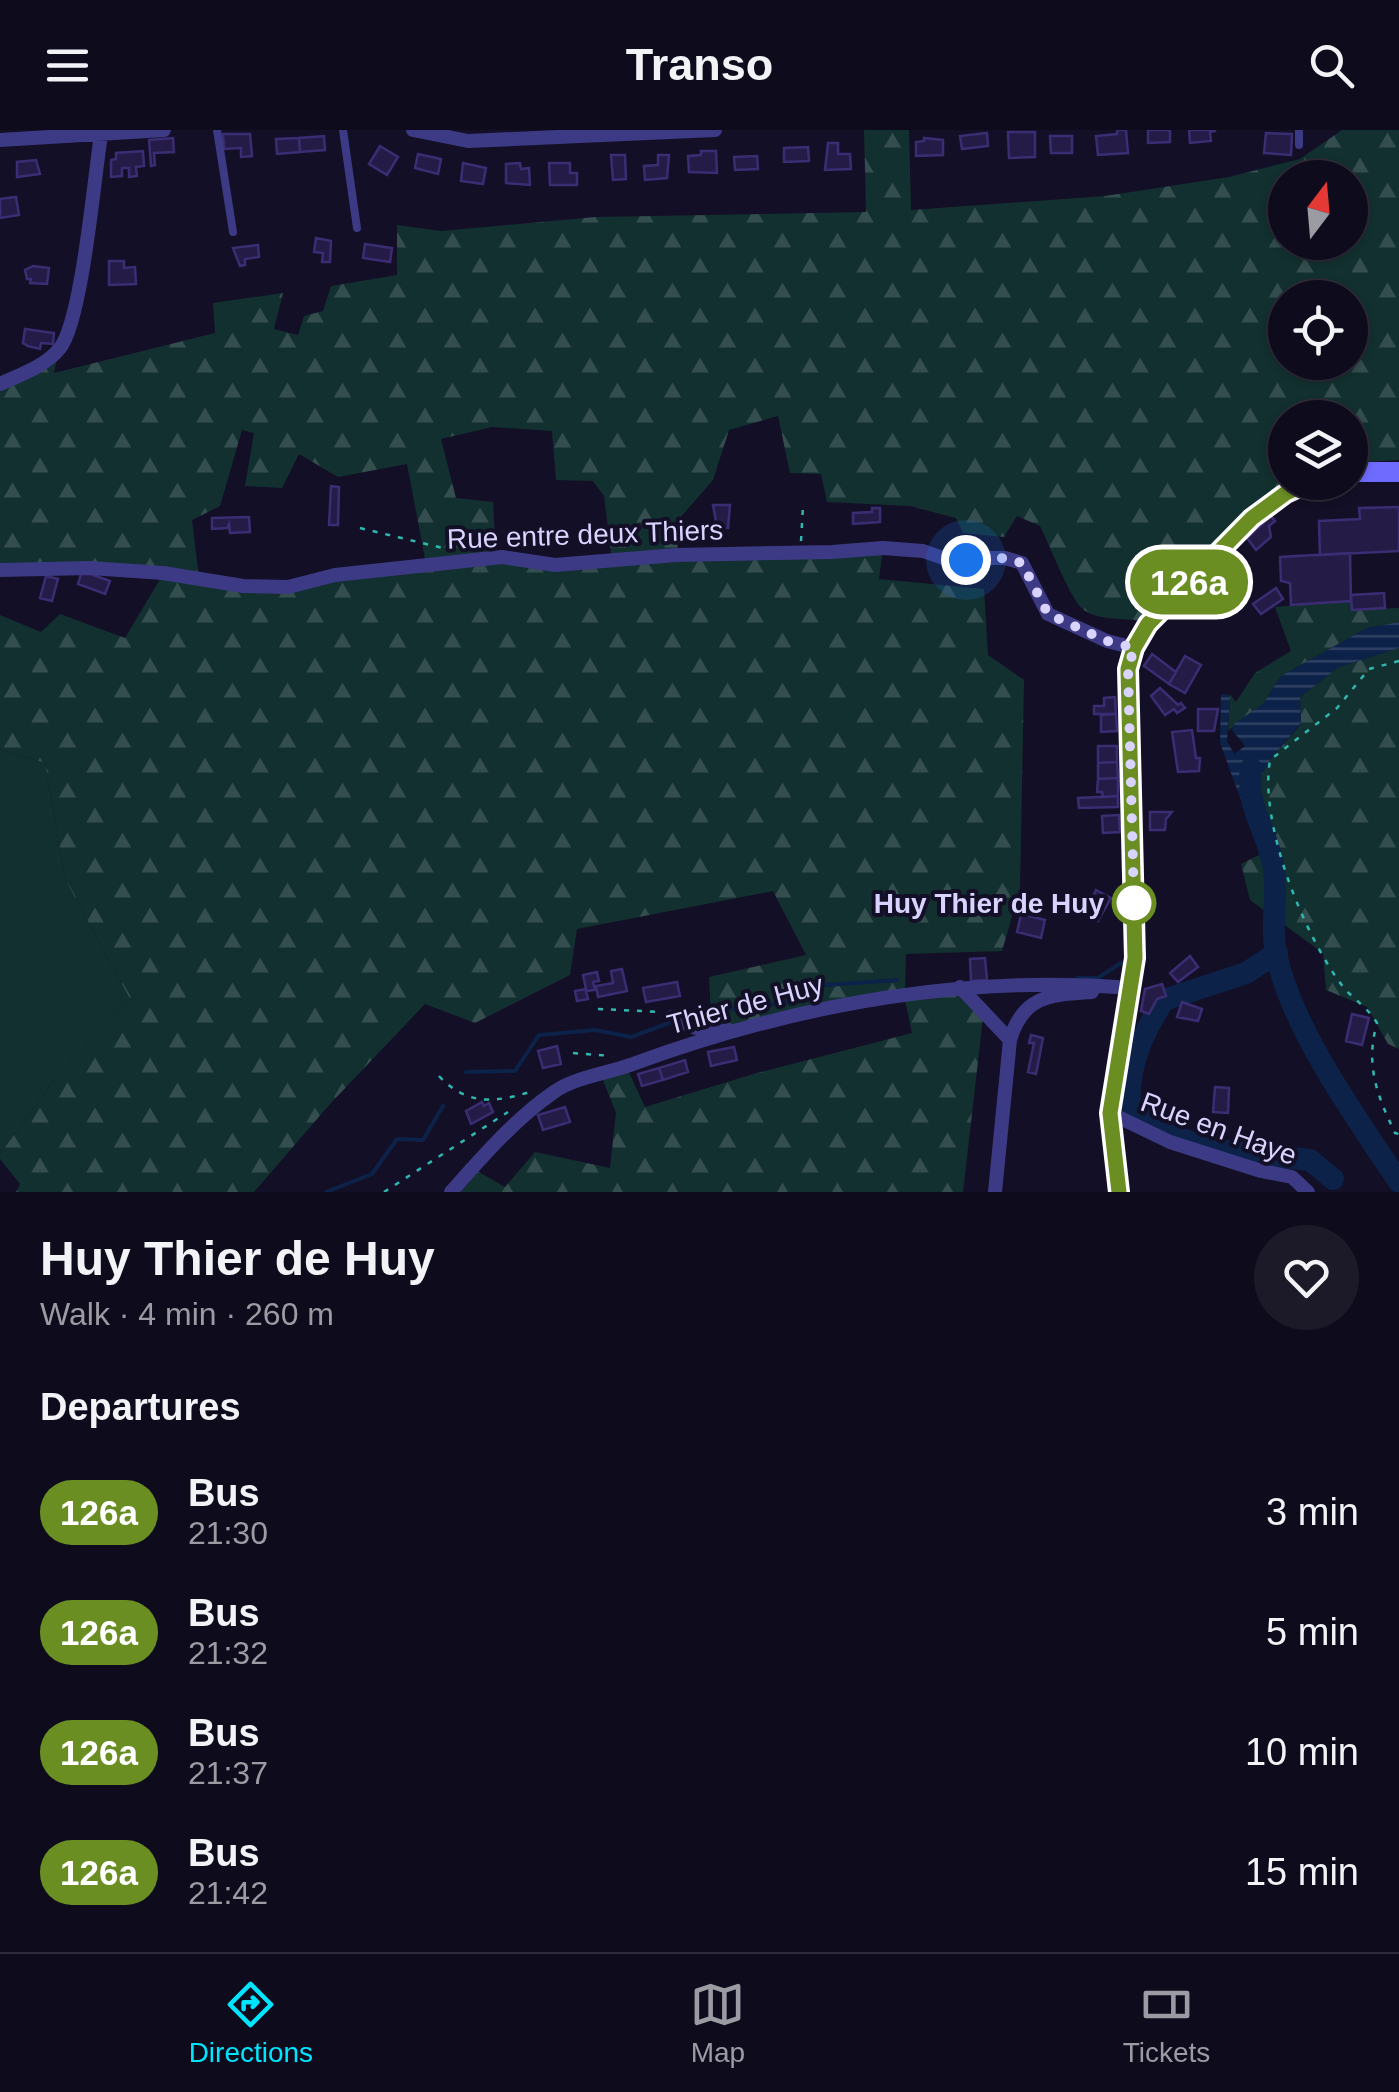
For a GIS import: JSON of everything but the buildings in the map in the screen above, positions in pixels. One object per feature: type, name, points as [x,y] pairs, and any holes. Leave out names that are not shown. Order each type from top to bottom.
[{"type":"main road","points":[[1368,472],[1399,472]]},
{"type":"main road","points":[[1120,1192],[1110,1113],[1135,958],[1128,669],[1134,648],[1148,624],[1252,518],[1276,500]]},
{"type":"street","points":[[0,140],[63,133],[102,135],[164,130]]},
{"type":"street","points":[[413,130],[472,136],[715,130]]},
{"type":"street","points":[[0,384],[48,360],[66,337],[83,260],[102,135]]},
{"type":"street","name":"Rue entre deux Thiers","points":[[0,570],[90,568],[163,573],[243,586],[288,587],[335,576],[502,557],[555,565],[676,555],[882,548],[923,551],[944,558],[1005,558],[1022,563],[1048,614],[1107,641],[1134,648]]},
{"type":"street","name":"Thier de Huy","points":[[451,1192],[507,1131],[554,1092],[749,1026],[848,1002],[960,987],[1066,983],[1132,988]]},
{"type":"street","name":"Thier de Huy","points":[[1010,1040],[1016,1020],[1049,995],[1094,992],[1100,986]]},
{"type":"street","points":[[960,987],[1010,1040],[995,1192]]},
{"type":"street","name":"Rue en Haye","points":[[1110,1113],[1170,1142],[1261,1171],[1292,1176],[1308,1192]]},
{"type":"lane","points":[[217,130],[233,232]]},
{"type":"lane","points":[[343,130],[356,228]]},
{"type":"lane","points":[[1299,130],[1300,146]]},
{"type":"lane","points":[[670,1014],[681,1026],[700,1032],[749,1026]]},
{"type":"path","points":[[801,553],[803,506]]},
{"type":"path","points":[[360,528],[479,559]]},
{"type":"path","points":[[1399,661],[1369,669],[1337,708],[1270,760],[1266,781],[1268,808],[1298,909],[1342,986],[1367,1007],[1376,1023],[1370,1047],[1377,1097],[1399,1134]]},
{"type":"path","points":[[598,1009],[670,1014]]},
{"type":"path","points":[[574,1053],[641,1061]]},
{"type":"path","points":[[439,1076],[463,1097],[492,1100],[542,1088],[554,1092]]},
{"type":"path","points":[[384,1192],[511,1110]]},
{"type":"green space","points":[[864,130],[909,130],[911,210],[1105,196],[1268,167],[1268,260],[1368,260],[1368,160],[1296,160],[1342,130],[1399,130],[1399,460],[1368,462],[1368,400],[1268,400],[1268,498],[1139,621],[1084,610],[1040,526],[1017,516],[1004,537],[963,533],[956,518],[910,506],[827,502],[821,474],[790,473],[778,416],[729,430],[713,480],[679,519],[677,554],[883,548],[879,579],[984,589],[988,655],[1024,680],[1020,889],[1002,951],[906,954],[905,994],[960,987],[984,1009],[963,1192],[451,1192],[472,1168],[505,1187],[535,1152],[610,1168],[616,1113],[601,1075],[626,1066],[645,1107],[912,1033],[904,995],[712,1036],[709,977],[806,955],[773,891],[577,929],[570,975],[475,1023],[425,1004],[254,1192],[16,1192],[20,1184],[0,1154],[54,1080],[130,999],[65,879],[45,763],[0,749],[0,615],[41,632],[60,614],[125,638],[163,574],[0,570],[0,384],[59,349],[54,373],[215,333],[213,303],[283,293],[274,329],[298,335],[304,316],[323,311],[331,286],[397,275],[397,225],[441,231],[595,217],[866,212]],"holes":[[[492,427],[552,431],[556,480],[593,481],[604,496],[612,561],[496,557],[493,502],[456,498],[441,439]],[[242,430],[254,433],[245,486],[282,488],[299,454],[338,477],[407,464],[426,564],[243,586],[199,578],[192,520],[220,506]]]},
{"type":"green space","points":[[1351,601],[1353,610],[1399,608],[1399,622],[1367,628],[1281,676],[1263,704],[1228,731],[1230,695],[1236,702],[1255,673],[1291,651],[1275,607]]},
{"type":"green space","points":[[1399,648],[1399,1049],[1388,1044],[1367,1007],[1326,990],[1323,953],[1250,900],[1241,864],[1261,854],[1249,796],[1270,760],[1301,724],[1300,697],[1339,667]]},
{"type":"green space","points":[[0,749],[45,763],[65,879],[130,999],[54,1080],[0,1154]]},
{"type":"water","points":[[1399,622],[1399,648],[1339,667],[1300,697],[1301,723],[1270,760],[1249,796],[1241,800],[1220,743],[1221,694],[1230,695],[1227,741],[1234,754],[1245,746],[1232,730],[1234,724],[1263,704],[1281,676],[1367,628]]},
{"type":"waterway","points":[[1251,768],[1251,796],[1274,870],[1274,938],[1282,976],[1308,1038],[1399,1182]]},
{"type":"waterway","points":[[1277,953],[1246,973],[1164,1000],[1139,1048],[1130,1102],[1140,1113],[1183,1139],[1209,1149],[1310,1160],[1333,1179]]},
{"type":"waterway","points":[[1077,978],[1098,978],[1121,963]]},
{"type":"waterway","points":[[466,1072],[515,1071],[539,1035],[595,1030],[631,1037],[696,1013],[800,1001],[812,986],[897,980]]},
{"type":"waterway","points":[[326,1192],[372,1174],[397,1139],[423,1140],[443,1106]]},
{"type":"bus line","name":"126a","points":[[1119,1192],[1110,1113],[1135,958],[1128,669],[1134,648],[1148,624],[1252,518],[1276,500]]},
{"type":"place","name":"Huy Thier de Huy","points":[[1134,903]]},
{"type":"route","points":[[966,560],[1005,558],[1022,563],[1048,614],[1107,641],[1134,648],[1128,669],[1134,903]]}]
